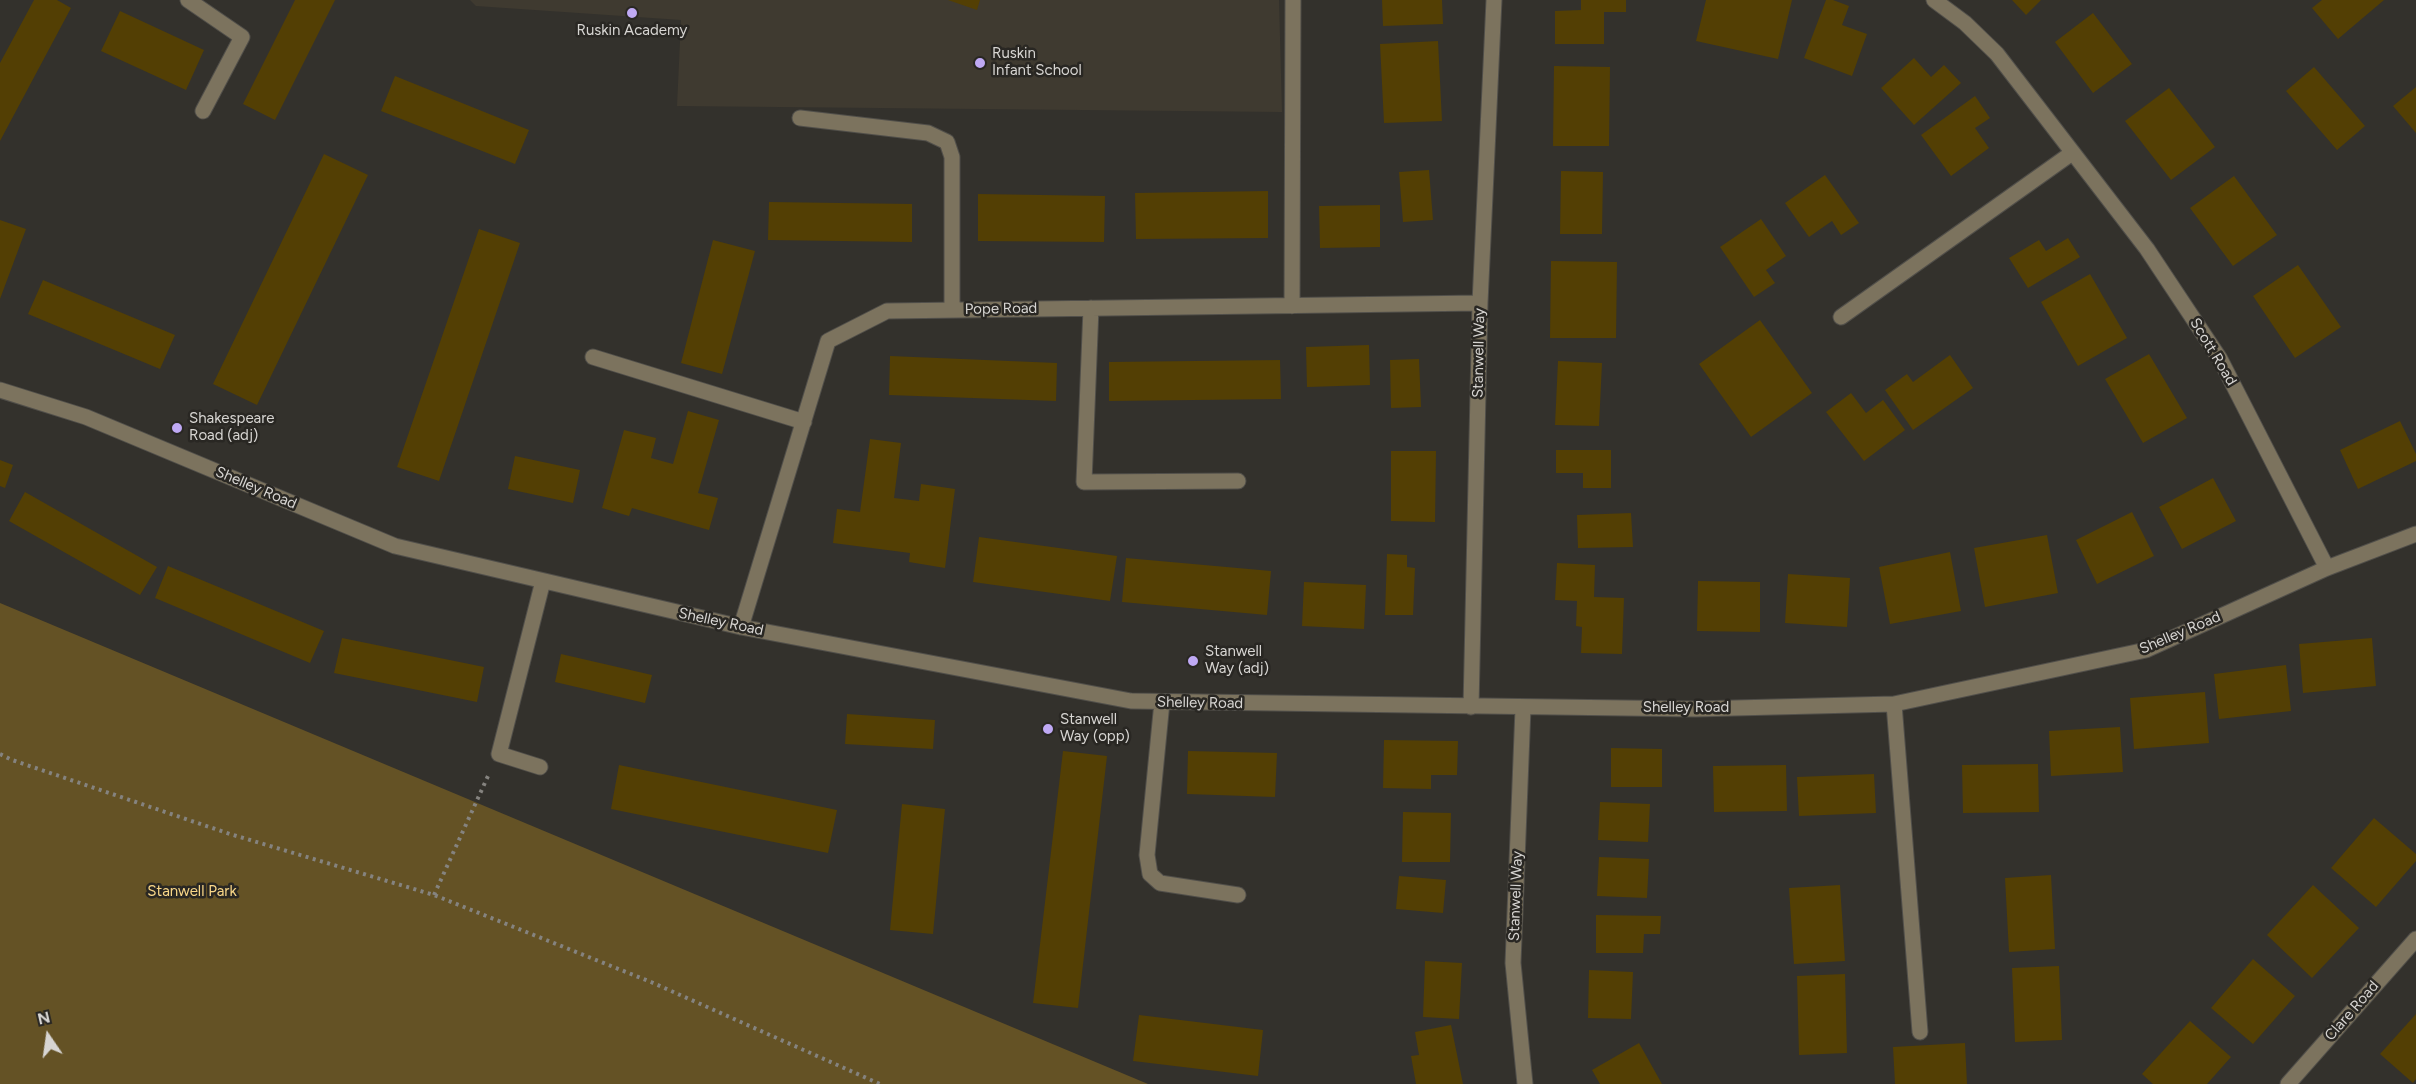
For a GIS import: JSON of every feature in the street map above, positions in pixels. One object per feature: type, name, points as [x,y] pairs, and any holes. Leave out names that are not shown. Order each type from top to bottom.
[{"type":"street","points":[[188,0],[242,37],[203,111]]},
{"type":"street","points":[[1292,306],[1293,0]]},
{"type":"street","name":"Stanwell Way","points":[[1471,707],[1480,303],[1494,0]]},
{"type":"street","name":"Scott Road","points":[[1934,0],[1965,23],[1997,54],[2147,249],[2220,359],[2327,567]]},
{"type":"street","points":[[800,118],[927,133],[947,142],[952,157],[952,310]]},
{"type":"street","points":[[1841,317],[2072,153]]},
{"type":"street","name":"Pope Road","points":[[741,627],[828,341],[887,311],[1480,303]]},
{"type":"street","points":[[1091,308],[1084,482],[1239,481]]},
{"type":"street","points":[[593,357],[804,422]]},
{"type":"street","name":"Shelley Road","points":[[0,390],[86,417],[395,546],[741,627],[1131,701],[1695,709],[1894,704],[2146,650],[2327,567],[2416,534]]},
{"type":"street","points":[[540,766],[499,754],[543,581]]},
{"type":"street","points":[[1162,702],[1147,855],[1150,874],[1160,883],[1238,895]]},
{"type":"street","points":[[1894,704],[1920,1032]]},
{"type":"street","name":"Stanwell Way","points":[[1523,708],[1513,963],[1525,1084]]},
{"type":"street","name":"Clare Road","points":[[2288,1084],[2416,939]]},
{"type":"path","points":[[0,754],[230,834],[434,895],[651,982],[880,1084]]},
{"type":"path","points":[[434,895],[499,754]]},
{"type":"shaded area","name":"Ruskin Infant School","points":[[470,0],[1279,0],[1282,112],[677,106],[681,20],[476,6]]},
{"type":"green space","name":"Stanwell Park","points":[[0,603],[1148,1084],[0,1084]]},
{"type":"building","points":[[34,0],[57,0],[71,8],[0,141],[0,63]]},
{"type":"building","points":[[295,0],[335,0],[275,120],[243,104]]},
{"type":"building","points":[[948,0],[980,0],[977,10]]},
{"type":"building","points":[[1382,0],[1442,0],[1443,24],[1383,26]]},
{"type":"building","points":[[1581,0],[1626,0],[1626,12],[1604,12],[1604,44],[1555,44],[1555,11],[1581,10]]},
{"type":"building","points":[[1706,0],[1792,0],[1778,59],[1696,41]]},
{"type":"building","points":[[1826,0],[1849,6],[1842,25],[1867,34],[1852,76],[1804,58]]},
{"type":"building","points":[[2012,0],[2041,0],[2026,15]]},
{"type":"building","points":[[2322,0],[2384,0],[2338,39],[2312,8]]},
{"type":"building","points":[[120,11],[204,50],[186,90],[101,51]]},
{"type":"building","points":[[2093,13],[2132,64],[2093,93],[2055,42]]},
{"type":"building","points":[[1438,41],[1442,121],[1384,123],[1380,44]]},
{"type":"building","points":[[1914,58],[1931,77],[1944,65],[1961,83],[1914,125],[1881,88]]},
{"type":"building","points":[[1554,66],[1610,67],[1609,146],[1553,146]]},
{"type":"building","points":[[2314,67],[2365,126],[2337,150],[2286,91]]},
{"type":"building","points":[[395,76],[529,130],[515,164],[381,111]]},
{"type":"building","points":[[2416,87],[2416,133],[2393,106]]},
{"type":"building","points":[[2169,88],[2215,147],[2171,180],[2125,121]]},
{"type":"building","points":[[1975,96],[1990,118],[1975,128],[1989,148],[1951,176],[1921,135]]},
{"type":"building","points":[[324,154],[368,175],[257,405],[213,384]]},
{"type":"building","points":[[1429,170],[1433,220],[1403,222],[1399,172]]},
{"type":"building","points":[[1561,171],[1603,172],[1602,234],[1560,234]]},
{"type":"building","points":[[1825,175],[1859,223],[1841,235],[1832,221],[1809,237],[1785,203]]},
{"type":"building","points":[[2234,176],[2277,235],[2233,266],[2190,208]]},
{"type":"building","points":[[1268,191],[1268,238],[1136,239],[1135,193]]},
{"type":"building","points":[[978,194],[1105,196],[1104,242],[978,241]]},
{"type":"building","points":[[769,202],[912,204],[912,242],[768,240]]},
{"type":"building","points":[[1380,205],[1380,247],[1320,248],[1319,206]]},
{"type":"building","points":[[1761,219],[1786,256],[1766,270],[1775,283],[1754,297],[1720,247]]},
{"type":"building","points":[[0,220],[26,229],[0,299]]},
{"type":"building","points":[[479,229],[520,243],[439,481],[397,467]]},
{"type":"building","points":[[2068,238],[2080,257],[2028,288],[2009,258],[2039,240],[2046,251]]},
{"type":"building","points":[[713,240],[755,251],[722,374],[681,363]]},
{"type":"building","points":[[1551,261],[1617,262],[1616,338],[1550,338]]},
{"type":"building","points":[[2298,265],[2341,327],[2295,358],[2253,296]]},
{"type":"building","points":[[2090,274],[2127,338],[2078,366],[2041,302]]},
{"type":"building","points":[[43,280],[175,335],[160,369],[28,314]]},
{"type":"building","points":[[1760,320],[1812,393],[1751,437],[1699,364]]},
{"type":"building","points":[[1369,345],[1370,385],[1307,387],[1306,347]]},
{"type":"building","points":[[2149,354],[2187,418],[2143,443],[2105,379]]},
{"type":"building","points":[[1950,355],[1973,388],[1913,430],[1885,390],[1907,374],[1913,382]]},
{"type":"building","points":[[890,356],[1057,363],[1056,401],[889,395]]},
{"type":"building","points":[[1419,359],[1421,407],[1391,408],[1390,360]]},
{"type":"building","points":[[1280,360],[1281,399],[1109,401],[1109,362]]},
{"type":"building","points":[[1558,361],[1602,363],[1599,426],[1555,425]]},
{"type":"building","points":[[1851,393],[1866,413],[1883,400],[1905,430],[1864,461],[1826,412]]},
{"type":"building","points":[[688,411],[719,420],[698,493],[718,498],[709,530],[632,508],[629,516],[602,508],[624,430],[656,438],[651,458],[673,464]]},
{"type":"building","points":[[2400,421],[2416,454],[2416,461],[2358,489],[2340,450]]},
{"type":"building","points":[[870,439],[901,443],[894,498],[919,501],[921,484],[955,489],[945,568],[909,562],[910,553],[833,543],[837,509],[860,512]]},
{"type":"building","points":[[1556,450],[1611,450],[1611,488],[1583,488],[1583,473],[1556,473]]},
{"type":"building","points":[[1391,451],[1436,451],[1435,522],[1391,521]]},
{"type":"building","points":[[515,456],[580,470],[573,503],[508,489]]},
{"type":"building","points":[[0,460],[13,465],[5,488],[0,486]]},
{"type":"building","points":[[2213,478],[2236,521],[2182,549],[2159,507]]},
{"type":"building","points":[[25,492],[157,567],[140,595],[9,521]]},
{"type":"building","points":[[2132,512],[2154,556],[2097,584],[2076,540]]},
{"type":"building","points":[[1631,513],[1633,547],[1578,548],[1577,515]]},
{"type":"building","points":[[2047,535],[2058,593],[1985,607],[1974,548]]},
{"type":"building","points":[[979,537],[1117,556],[1110,601],[973,582]]},
{"type":"building","points":[[1950,552],[1961,611],[1890,624],[1879,567]]},
{"type":"building","points":[[1387,554],[1407,555],[1407,567],[1415,568],[1413,615],[1385,615]]},
{"type":"building","points":[[1126,558],[1271,571],[1267,615],[1122,602]]},
{"type":"building","points":[[1557,563],[1595,565],[1594,597],[1624,598],[1622,654],[1581,653],[1582,627],[1576,626],[1577,601],[1555,600]]},
{"type":"building","points":[[168,566],[324,631],[310,663],[155,598]]},
{"type":"building","points":[[1788,574],[1850,578],[1847,627],[1785,623]]},
{"type":"building","points":[[1698,581],[1760,582],[1760,632],[1697,631]]},
{"type":"building","points":[[1304,582],[1366,585],[1364,629],[1302,626]]},
{"type":"building","points":[[342,638],[484,667],[477,702],[334,673]]},
{"type":"building","points":[[2372,638],[2376,686],[2303,693],[2299,644]]},
{"type":"building","points":[[561,654],[652,675],[645,703],[555,682]]},
{"type":"building","points":[[2286,665],[2291,711],[2219,719],[2214,674]]},
{"type":"building","points":[[2205,692],[2209,743],[2134,749],[2130,698]]},
{"type":"building","points":[[847,714],[935,720],[933,749],[845,744]]},
{"type":"building","points":[[2120,727],[2123,772],[2051,776],[2049,731]]},
{"type":"building","points":[[1384,740],[1458,741],[1457,775],[1431,775],[1431,789],[1383,788]]},
{"type":"building","points":[[1611,748],[1662,749],[1662,787],[1611,787]]},
{"type":"building","points":[[1063,751],[1107,756],[1078,1008],[1033,1003]]},
{"type":"building","points":[[1188,751],[1277,753],[1275,797],[1187,794]]},
{"type":"building","points":[[2038,764],[2039,812],[1963,813],[1962,765]]},
{"type":"building","points":[[619,765],[837,810],[828,853],[611,809]]},
{"type":"building","points":[[1786,765],[1787,811],[1714,812],[1713,766]]},
{"type":"building","points":[[1874,774],[1876,813],[1799,816],[1797,777]]},
{"type":"building","points":[[1600,802],[1650,804],[1648,842],[1598,840]]},
{"type":"building","points":[[902,804],[945,809],[933,934],[890,930]]},
{"type":"building","points":[[1403,812],[1451,813],[1450,862],[1402,862]]},
{"type":"building","points":[[2374,818],[2416,854],[2416,861],[2376,907],[2331,868]]},
{"type":"building","points":[[1599,857],[1649,859],[1647,898],[1597,896]]},
{"type":"building","points":[[2051,875],[2055,949],[2009,952],[2005,878]]},
{"type":"building","points":[[1399,876],[1446,880],[1443,913],[1396,909]]},
{"type":"building","points":[[1840,885],[1845,961],[1794,964],[1789,888]]},
{"type":"building","points":[[2313,885],[2359,928],[2312,978],[2267,935]]},
{"type":"building","points":[[1596,915],[1661,916],[1660,934],[1644,934],[1643,953],[1596,953]]},
{"type":"building","points":[[2253,959],[2295,996],[2253,1044],[2211,1008]]},
{"type":"building","points":[[1425,961],[1462,963],[1459,1019],[1423,1017]]},
{"type":"building","points":[[2059,966],[2062,1040],[2015,1042],[2012,968]]},
{"type":"building","points":[[1589,970],[1633,972],[1631,1019],[1588,1018]]},
{"type":"building","points":[[1845,974],[1847,1053],[1799,1055],[1797,976]]},
{"type":"building","points":[[2416,1014],[2416,1079],[2413,1083],[2380,1054]]},
{"type":"building","points":[[1139,1015],[1263,1030],[1258,1076],[1133,1061]]},
{"type":"building","points":[[2190,1021],[2231,1057],[2207,1084],[2153,1084],[2142,1074]]},
{"type":"building","points":[[1451,1025],[1463,1084],[1416,1084],[1411,1056],[1419,1055],[1415,1032]]},
{"type":"building","points":[[1639,1043],[1662,1084],[1600,1084],[1592,1070]]},
{"type":"building","points":[[1965,1043],[1967,1084],[1895,1084],[1893,1047]]},
{"type":"place","name":"Ruskin Academy","points":[[632,13]]},
{"type":"place","name":"Ruskin Infant School","points":[[980,63]]},
{"type":"place","name":"Shakespeare Road (adj)","points":[[177,428]]},
{"type":"place","name":"Stanwell Way (adj)","points":[[1193,661]]},
{"type":"place","name":"Stanwell Way (opp)","points":[[1048,729]]}]
